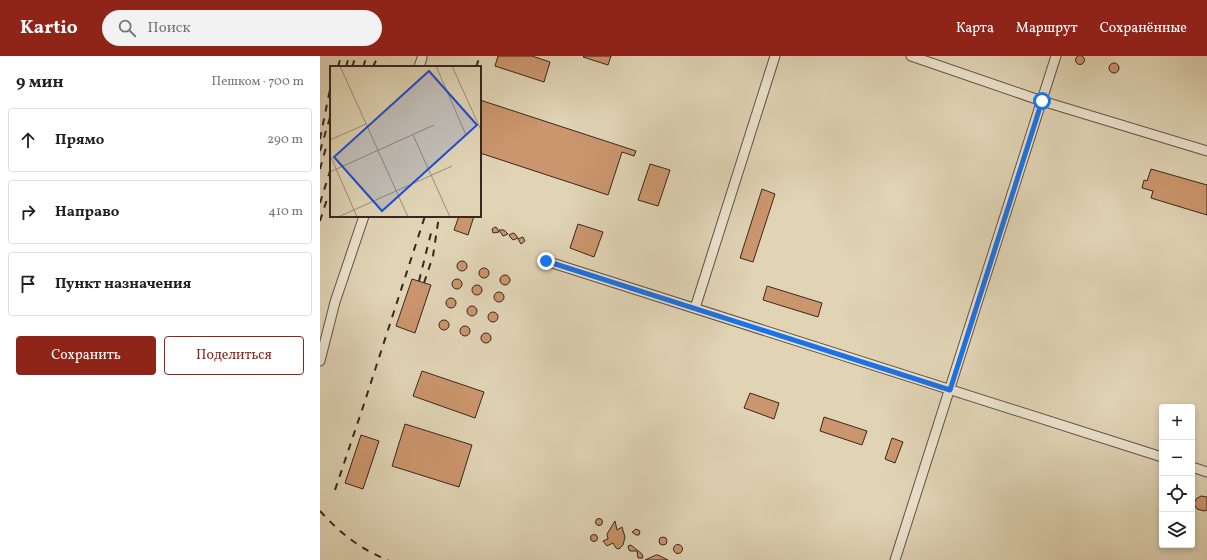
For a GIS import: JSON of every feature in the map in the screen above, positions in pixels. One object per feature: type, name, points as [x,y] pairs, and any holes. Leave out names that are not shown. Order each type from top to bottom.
[{"type":"lane","points":[[695,308],[775,56]]},
{"type":"lane","points":[[911,56],[1042,101],[1207,151]]},
{"type":"lane","points":[[894,560],[950,390],[1056,56]]},
{"type":"lane","points":[[320,361],[335,302],[364,217]]},
{"type":"lane","points":[[546,261],[1159,457]]},
{"type":"lane","points":[[1195,468],[1207,472]]},
{"type":"building","points":[[1080,55],[1085,60],[1080,65],[1075,60]]},
{"type":"building","points":[[498,56],[532,56],[550,62],[544,82],[495,66]]},
{"type":"building","points":[[611,56],[608,65],[583,57]]},
{"type":"building","points":[[1114,63],[1119,68],[1114,73],[1109,68]]},
{"type":"building","points":[[481,100],[636,151],[634,156],[622,152],[608,195],[481,153]]},
{"type":"building","points":[[650,164],[670,170],[658,206],[638,200]]},
{"type":"building","points":[[1151,169],[1207,185],[1207,215],[1151,198],[1153,191],[1142,188],[1144,180],[1147,181]]},
{"type":"building","points":[[762,189],[775,194],[753,262],[740,258]]},
{"type":"building","points":[[459,217],[474,217],[468,235],[454,230]]},
{"type":"building","points":[[578,224],[603,232],[594,257],[570,248]]},
{"type":"building","points":[[495,227],[499,232],[493,233],[492,229]]},
{"type":"building","points":[[499,230],[504,230],[508,234],[503,236]]},
{"type":"building","points":[[513,233],[518,238],[513,240],[511,238],[509,235]]},
{"type":"building","points":[[523,237],[525,241],[521,244],[518,239]]},
{"type":"building","points":[[462,261],[467,266],[462,271],[457,266]]},
{"type":"building","points":[[484,268],[489,273],[484,278],[479,273]]},
{"type":"building","points":[[505,275],[510,280],[505,285],[500,280]]},
{"type":"building","points":[[412,279],[431,285],[415,333],[396,326]]},
{"type":"building","points":[[457,279],[462,284],[457,289],[452,284]]},
{"type":"building","points":[[477,285],[482,290],[477,295],[472,290]]},
{"type":"building","points":[[767,286],[822,303],[818,317],[763,300]]},
{"type":"building","points":[[499,292],[504,297],[499,302],[494,297]]},
{"type":"building","points":[[449,298],[453,298],[455,299],[455,307],[449,308],[446,305],[446,301]]},
{"type":"building","points":[[470,306],[474,306],[476,307],[476,315],[470,316],[467,313],[467,309]]},
{"type":"building","points":[[491,312],[495,312],[497,313],[497,321],[491,322],[488,319],[488,315]]},
{"type":"building","points":[[442,320],[446,320],[448,321],[448,329],[442,330],[439,327],[439,323]]},
{"type":"building","points":[[463,326],[467,326],[469,327],[469,335],[463,336],[460,333],[460,329]]},
{"type":"building","points":[[484,333],[488,333],[490,334],[490,342],[484,343],[481,340],[481,336]]},
{"type":"building","points":[[422,371],[484,392],[475,418],[413,396]]},
{"type":"building","points":[[750,393],[779,403],[774,419],[744,408]]},
{"type":"building","points":[[824,417],[867,431],[862,445],[820,431]]},
{"type":"building","points":[[405,424],[472,445],[459,487],[392,466]]},
{"type":"building","points":[[361,435],[379,441],[363,489],[345,483]]},
{"type":"building","points":[[892,438],[903,442],[895,463],[885,459]]},
{"type":"building","points":[[1201,496],[1207,497],[1207,510],[1204,511],[1197,509],[1195,506],[1196,499]]},
{"type":"building","points":[[599,518],[602,519],[602,525],[599,526],[596,525],[595,522],[596,519]]},
{"type":"building","points":[[615,521],[617,530],[622,527],[625,537],[623,545],[619,549],[616,548],[613,543],[607,546],[603,541],[608,539],[607,534]]},
{"type":"building","points":[[636,529],[640,531],[639,535],[632,532]]},
{"type":"building","points":[[594,534],[597,535],[597,541],[594,542],[591,541],[590,538],[591,535]]},
{"type":"building","points":[[661,537],[665,537],[667,541],[665,545],[661,545],[659,543],[659,539]]},
{"type":"building","points":[[631,545],[642,554],[643,558],[638,558],[637,551],[629,550],[628,546]]},
{"type":"building","points":[[676,545],[680,545],[682,549],[680,553],[676,553],[674,551],[674,547]]},
{"type":"building","points":[[658,555],[668,560],[645,560]]},
{"type":"railway","points":[[338,66],[341,56]]},
{"type":"railway","points":[[346,66],[349,56]]},
{"type":"railway","points":[[352,66],[356,56]]},
{"type":"railway","points":[[363,66],[367,56]]},
{"type":"railway","points":[[373,66],[378,56]]},
{"type":"railway","points":[[476,66],[480,56]]},
{"type":"railway","points":[[320,139],[330,89]]},
{"type":"railway","points":[[320,151],[330,117]]},
{"type":"railway","points":[[320,169],[327,144]]},
{"type":"railway","points":[[320,203],[330,171]]},
{"type":"railway","points":[[320,221],[328,196]]},
{"type":"railway","points":[[335,490],[425,217]]},
{"type":"railway","points":[[424,283],[433,256],[439,217]]},
{"type":"railway","points":[[419,281],[431,233]]},
{"type":"railway","points":[[320,511],[351,540],[378,556],[388,560]]},
{"type":"route","points":[[546,261],[950,390],[1042,101]]}]
